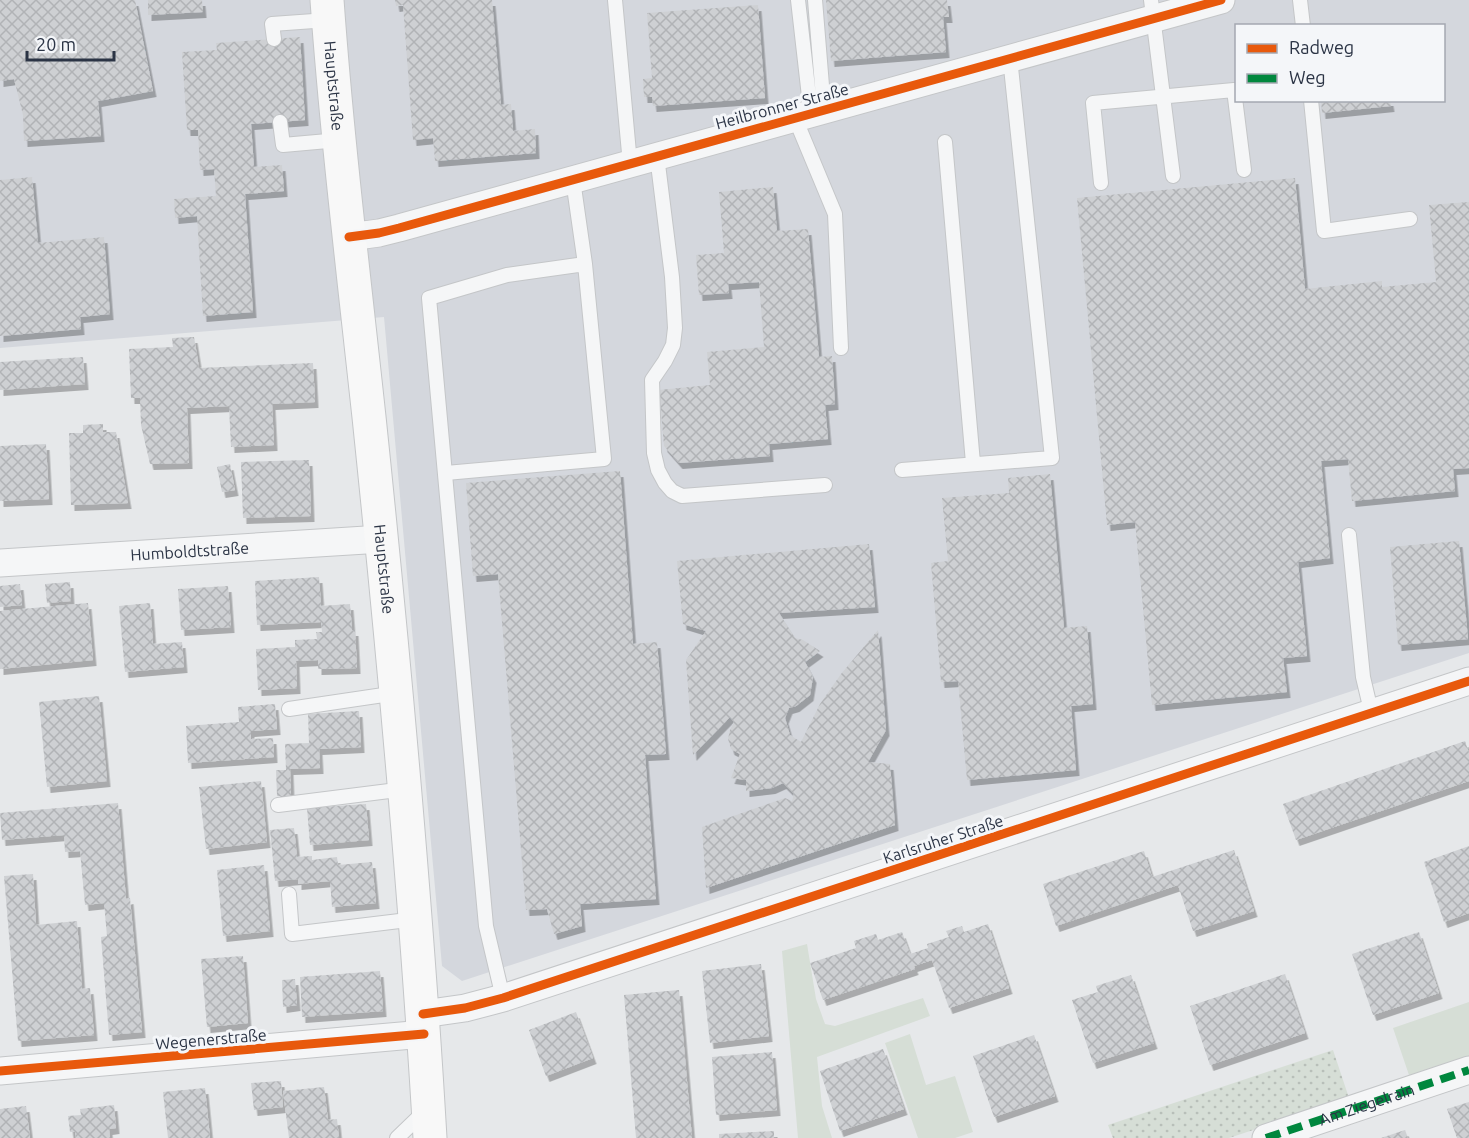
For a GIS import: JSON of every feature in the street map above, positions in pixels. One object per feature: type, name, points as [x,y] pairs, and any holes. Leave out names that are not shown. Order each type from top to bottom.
[{"type":"main road","name":"Hauptstraße","points":[[328,10],[339,140],[397,693],[424,1024],[429,1123]]},
{"type":"street","name":"Heilbronner Straße","points":[[349,237],[379,233],[1010,58],[1152,9],[1221,0]]},
{"type":"street","name":"Humboldtstraße","points":[[0,563],[382,539]]},
{"type":"street","name":"Karlsruher Straße","points":[[424,1024],[465,1008],[503,998],[1372,715],[1469,681]]},
{"type":"street","name":"Wegenerstraße","points":[[0,1071],[424,1024]]},
{"type":"street","name":"Am Ziegelrain","points":[[1266,1138],[1469,1070]]},
{"type":"lane","points":[[615,0],[630,164]]},
{"type":"lane","points":[[798,0],[810,114],[835,214],[841,348]]},
{"type":"lane","points":[[810,114],[815,0]]},
{"type":"lane","points":[[1300,0],[1303,24]]},
{"type":"lane","points":[[1152,9],[1173,176]]},
{"type":"lane","points":[[274,39],[272,24],[328,10]]},
{"type":"lane","points":[[902,470],[1052,458],[1010,58]]},
{"type":"lane","points":[[1101,183],[1093,103],[1234,90],[1235,98]]},
{"type":"lane","points":[[1236,102],[1244,170]]},
{"type":"lane","points":[[1311,102],[1324,231],[1410,219]]},
{"type":"lane","points":[[280,122],[283,145],[339,140]]},
{"type":"lane","points":[[945,142],[973,463]]},
{"type":"lane","points":[[657,156],[672,277],[675,328],[673,345],[652,380],[653,431],[658,470],[672,491],[682,496],[825,485]]},
{"type":"lane","points":[[446,473],[604,459],[585,264],[573,180]]},
{"type":"lane","points":[[503,998],[486,926],[429,298],[507,275],[585,264]]},
{"type":"lane","points":[[1349,535],[1363,677],[1372,715]]},
{"type":"lane","points":[[289,709],[397,693]]},
{"type":"lane","points":[[278,804],[405,789]]},
{"type":"lane","points":[[289,894],[292,934],[416,919]]},
{"type":"lane","points":[[397,1138],[429,1123]]},
{"type":"shaded area","points":[[0,0],[1469,0],[1469,653],[462,981],[442,966],[384,317],[0,348]]},
{"type":"shaded area","points":[[807,944],[816,999],[825,1024],[835,1026],[923,998],[930,1016],[817,1057],[822,1106],[832,1138],[798,1138],[782,951]]},
{"type":"shaded area","points":[[1469,1002],[1469,1058],[1410,1078],[1393,1028]]},
{"type":"shaded area","points":[[910,1034],[926,1085],[955,1076],[973,1132],[955,1138],[918,1138],[885,1043]]},
{"type":"shaded area","points":[[1333,1050],[1349,1098],[1229,1138],[1113,1138],[1108,1125]]},
{"type":"building","points":[[0,0],[135,0],[153,91],[98,101],[101,136],[24,141],[23,115],[14,79],[0,81]]},
{"type":"building","points":[[148,0],[202,0],[203,12],[148,15]]},
{"type":"building","points":[[395,0],[492,0],[501,105],[511,104],[513,131],[535,129],[536,153],[435,161],[433,138],[413,140],[403,5],[396,6]]},
{"type":"building","points":[[826,0],[947,0],[949,17],[943,17],[946,52],[831,61]]},
{"type":"building","points":[[758,5],[765,98],[653,106],[652,97],[644,97],[643,79],[652,78],[647,13]]},
{"type":"building","points":[[300,37],[305,120],[251,124],[254,167],[282,165],[284,191],[245,194],[253,312],[203,316],[197,216],[175,218],[174,199],[216,196],[214,169],[200,170],[198,130],[187,130],[182,52],[217,50],[216,43]]},
{"type":"building","points":[[1321,102],[1390,102],[1391,106],[1322,113]]},
{"type":"building","points":[[32,177],[38,243],[104,237],[110,314],[80,317],[81,329],[0,336],[0,180]]},
{"type":"building","points":[[1295,178],[1305,289],[1382,281],[1382,287],[1436,282],[1429,205],[1469,202],[1469,468],[1453,469],[1455,491],[1352,501],[1348,459],[1321,461],[1330,558],[1298,562],[1307,656],[1283,658],[1287,692],[1152,705],[1135,522],[1107,525],[1077,198]]},
{"type":"building","points":[[773,187],[777,231],[808,229],[819,357],[832,356],[835,404],[825,405],[828,439],[769,444],[770,456],[679,463],[664,446],[659,390],[710,385],[707,352],[764,347],[759,282],[728,284],[729,293],[699,295],[696,255],[724,253],[719,192]]},
{"type":"building","points":[[194,337],[199,368],[313,363],[315,402],[272,404],[274,445],[231,447],[229,406],[187,408],[189,463],[150,464],[141,425],[140,398],[131,398],[129,349],[173,347],[172,338]]},
{"type":"building","points":[[83,357],[85,384],[0,390],[0,362]]},
{"type":"building","points":[[103,424],[103,432],[116,432],[128,503],[71,505],[69,433],[83,433],[83,425]]},
{"type":"building","points":[[46,444],[49,499],[0,501],[0,446]]},
{"type":"building","points":[[309,460],[311,516],[243,518],[241,462]]},
{"type":"building","points":[[230,464],[235,490],[222,492],[217,467]]},
{"type":"building","points":[[620,471],[633,644],[657,642],[666,754],[645,755],[656,899],[580,904],[582,926],[554,934],[547,909],[526,910],[498,574],[473,576],[466,483]]},
{"type":"building","points":[[1050,474],[1064,628],[1087,626],[1093,704],[1071,706],[1076,770],[967,780],[958,681],[941,682],[931,563],[948,561],[942,498],[1009,493],[1008,478]]},
{"type":"building","points":[[1459,541],[1468,639],[1398,645],[1390,547]]},
{"type":"building","points":[[869,544],[875,607],[779,613],[795,638],[803,640],[820,651],[805,662],[813,677],[810,695],[796,706],[789,708],[785,718],[790,735],[801,742],[820,704],[841,674],[878,630],[886,730],[868,762],[890,764],[895,825],[706,888],[702,827],[785,798],[792,801],[794,794],[783,783],[772,788],[746,791],[746,780],[731,778],[740,754],[731,749],[728,739],[734,722],[730,717],[693,755],[686,660],[706,631],[683,624],[677,561]]},
{"type":"building","points":[[319,577],[321,606],[350,604],[352,630],[355,630],[357,668],[318,669],[318,660],[296,661],[297,688],[258,690],[256,649],[295,647],[295,640],[317,639],[316,632],[322,632],[321,622],[257,625],[255,581]]},
{"type":"building","points":[[70,582],[71,601],[47,603],[45,584]]},
{"type":"building","points":[[20,584],[22,605],[0,607],[0,586]]},
{"type":"building","points":[[228,586],[231,627],[181,630],[178,589]]},
{"type":"building","points":[[88,603],[93,660],[0,669],[0,611]]},
{"type":"building","points":[[150,603],[153,644],[182,642],[184,667],[125,672],[119,606]]},
{"type":"building","points":[[99,696],[107,781],[47,787],[39,702]]},
{"type":"building","points":[[275,704],[277,729],[251,731],[251,739],[273,738],[274,757],[188,763],[186,726],[239,722],[238,707]]},
{"type":"building","points":[[359,711],[361,747],[319,749],[320,768],[290,769],[291,796],[277,796],[276,770],[286,770],[285,744],[309,743],[308,714]]},
{"type":"building","points":[[1465,741],[1469,753],[1469,781],[1296,840],[1283,804]]},
{"type":"building","points":[[261,781],[267,842],[206,849],[199,787]]},
{"type":"building","points":[[118,803],[126,899],[130,898],[142,1032],[109,1035],[101,937],[107,936],[104,903],[85,905],[80,851],[65,852],[64,835],[2,840],[0,813]]},
{"type":"building","points":[[366,804],[369,840],[310,845],[307,808]]},
{"type":"building","points":[[294,828],[297,857],[312,856],[312,860],[337,857],[338,865],[372,862],[376,903],[332,907],[330,881],[298,884],[298,879],[275,881],[270,830]]},
{"type":"building","points":[[1469,846],[1469,913],[1444,922],[1424,862]]},
{"type":"building","points":[[1234,850],[1254,911],[1193,931],[1178,885],[1056,926],[1043,884],[1144,851],[1152,877]]},
{"type":"building","points":[[264,865],[270,931],[223,936],[217,870]]},
{"type":"building","points":[[33,874],[36,925],[77,921],[82,989],[90,988],[94,1035],[18,1041],[4,876]]},
{"type":"building","points":[[988,924],[1009,988],[949,1008],[932,960],[914,966],[915,969],[823,1000],[810,963],[856,948],[854,941],[876,934],[878,940],[902,932],[910,954],[928,948],[927,944],[949,937],[946,931],[962,926],[964,932]]},
{"type":"building","points":[[1419,932],[1439,993],[1373,1015],[1352,954]]},
{"type":"building","points":[[243,956],[248,1023],[207,1027],[201,959]]},
{"type":"building","points":[[761,964],[769,1036],[710,1043],[702,971]]},
{"type":"building","points":[[380,971],[383,1011],[302,1017],[300,977]]},
{"type":"building","points":[[1285,974],[1305,1033],[1210,1065],[1190,1006]]},
{"type":"building","points":[[1131,975],[1154,1043],[1093,1063],[1072,1000],[1098,992],[1096,986]]},
{"type":"building","points":[[295,979],[297,1005],[283,1007],[282,980]]},
{"type":"building","points":[[679,990],[692,1138],[636,1138],[624,995]]},
{"type":"building","points":[[576,1012],[593,1058],[546,1076],[529,1030]]},
{"type":"building","points":[[1034,1035],[1055,1096],[994,1117],[973,1056]]},
{"type":"building","points":[[883,1049],[904,1109],[840,1131],[820,1071]]},
{"type":"building","points":[[772,1052],[777,1110],[716,1115],[712,1057]]},
{"type":"building","points":[[281,1081],[283,1107],[254,1110],[251,1083]]},
{"type":"building","points":[[324,1087],[328,1120],[337,1119],[339,1138],[289,1138],[283,1091]]},
{"type":"building","points":[[205,1088],[210,1138],[168,1138],[163,1092]]},
{"type":"building","points":[[1469,1102],[1469,1138],[1457,1138],[1447,1109]]},
{"type":"building","points":[[114,1105],[116,1128],[109,1129],[110,1138],[76,1138],[75,1132],[70,1132],[68,1116],[81,1115],[80,1109]]},
{"type":"building","points":[[26,1106],[30,1138],[0,1138],[0,1109]]},
{"type":"building","points":[[1405,1130],[1408,1138],[1381,1138]]},
{"type":"building","points":[[774,1131],[774,1138],[719,1138],[719,1134]]},
{"type":"marked path","points":[[1266,1138],[1469,1070]]},
{"type":"cycle path","points":[[349,237],[399,228],[1221,0]]},
{"type":"cycle path","points":[[423,1014],[465,1008],[503,998],[1469,681]]},
{"type":"cycle path","points":[[0,1071],[424,1034]]}]
